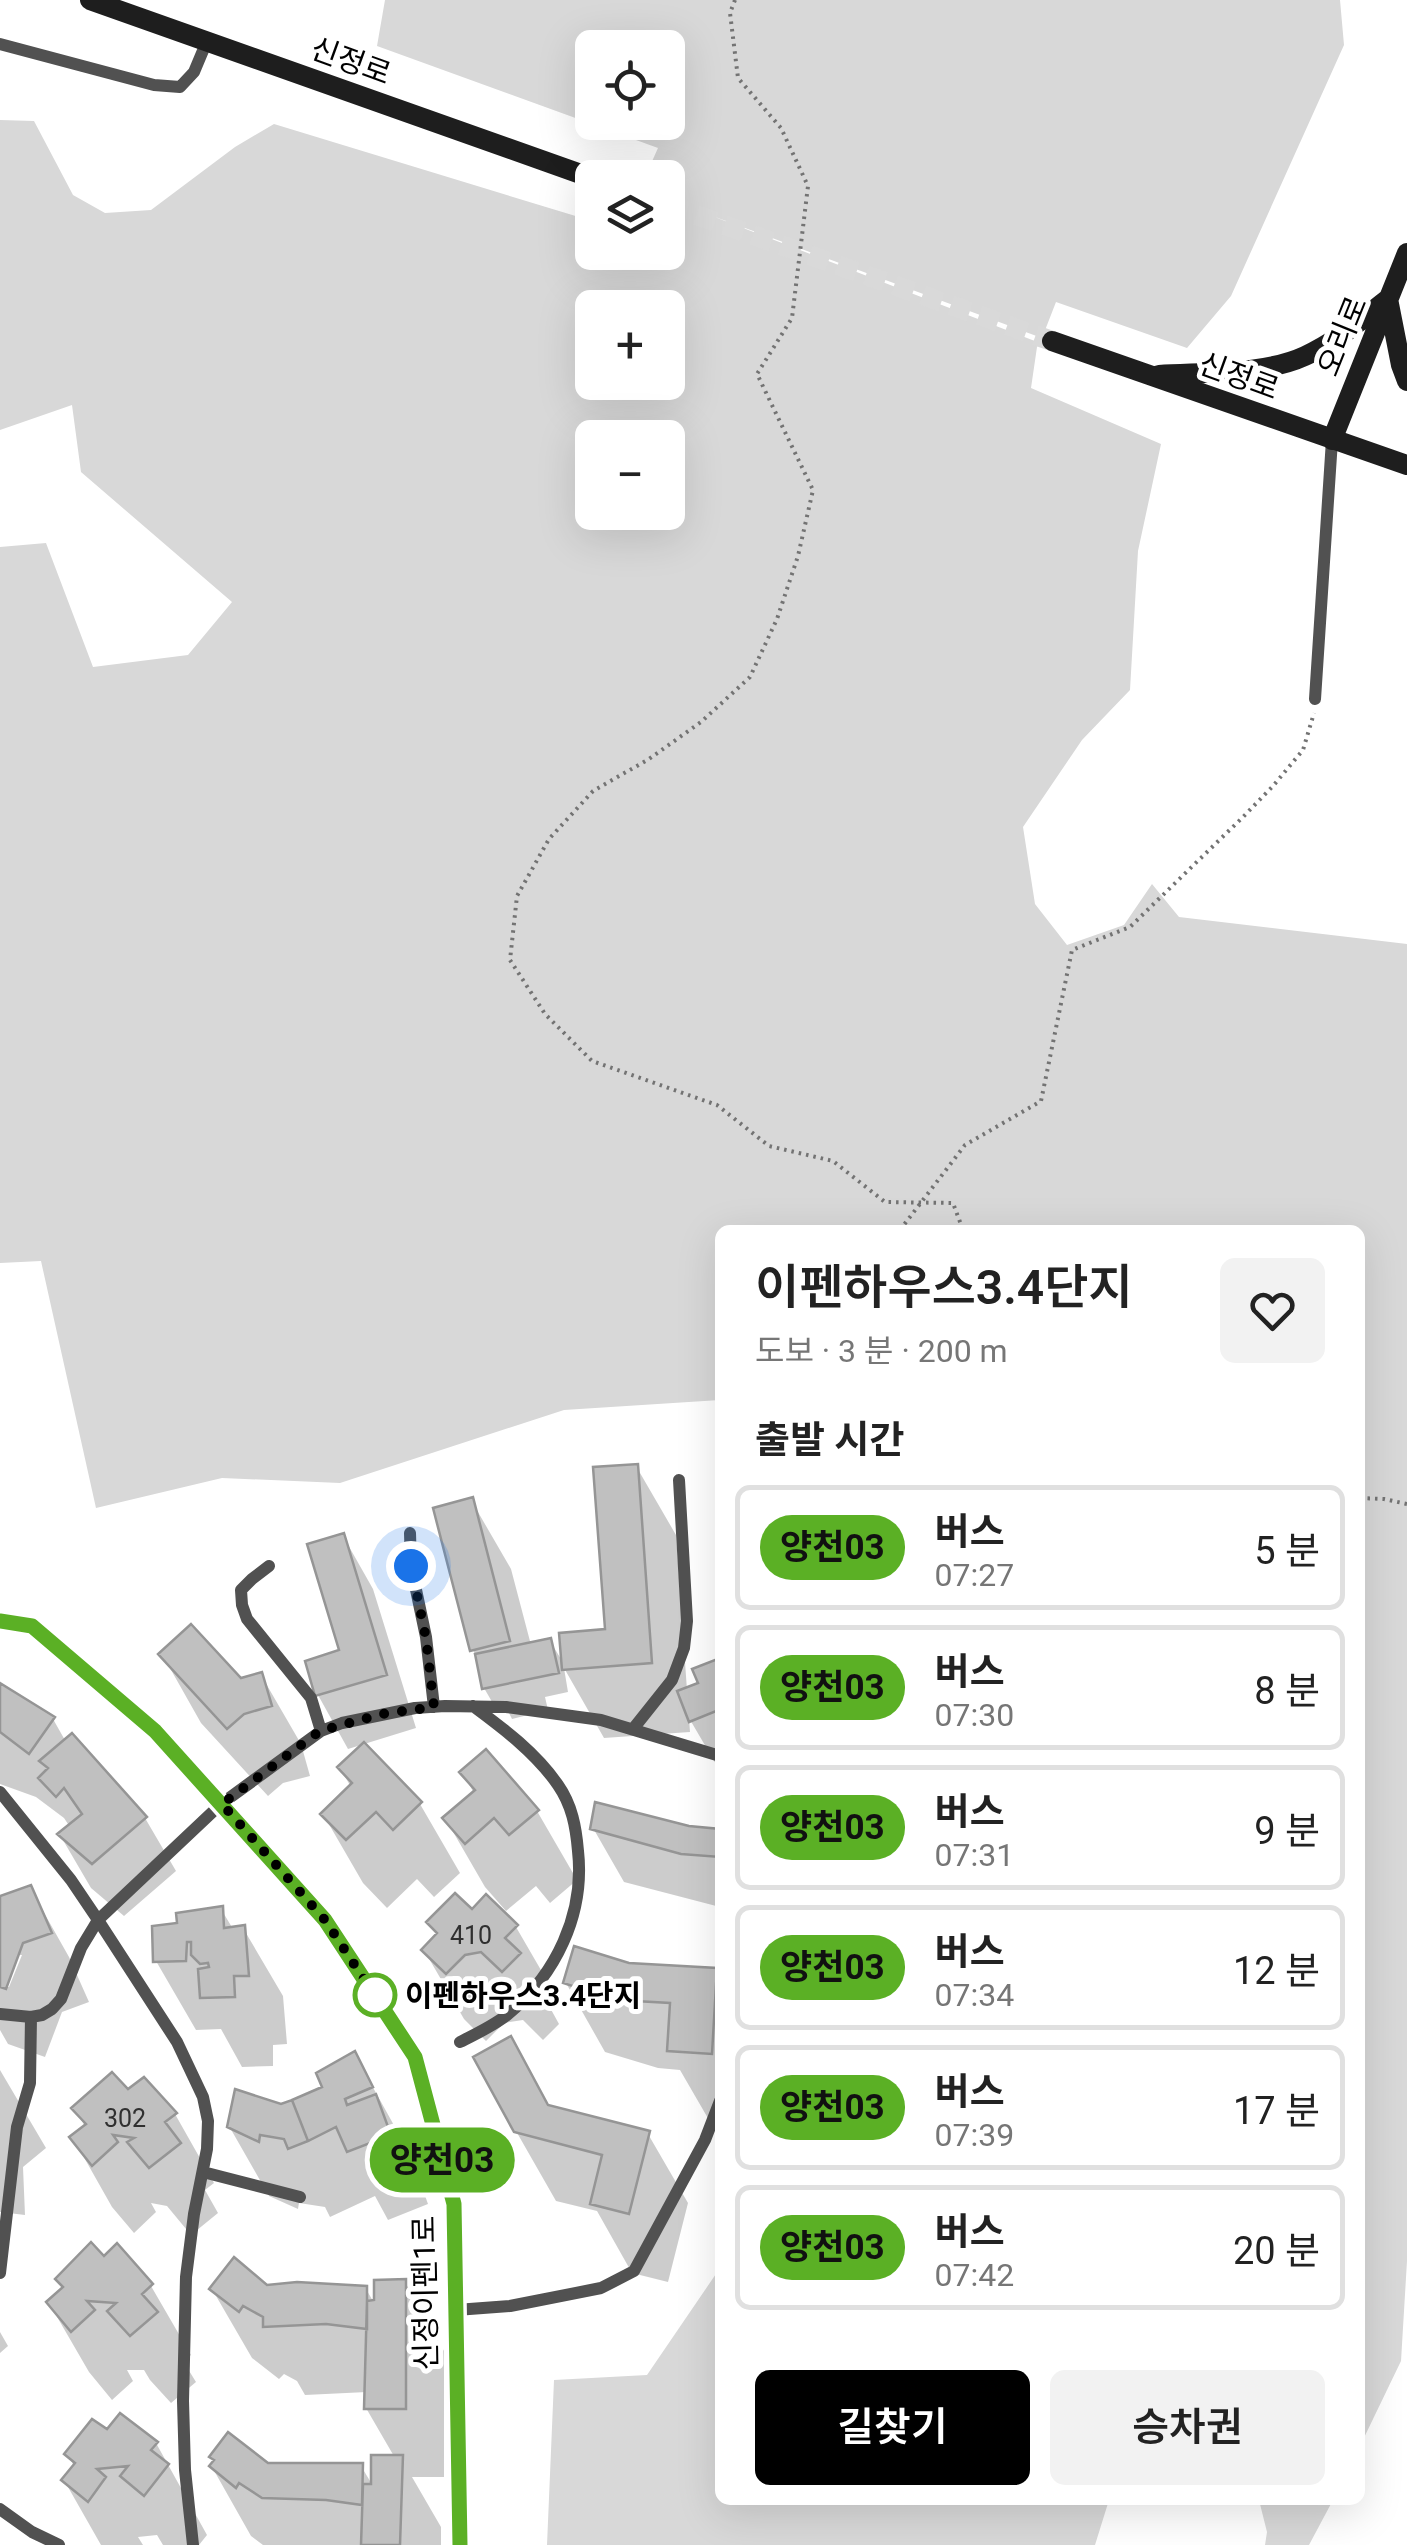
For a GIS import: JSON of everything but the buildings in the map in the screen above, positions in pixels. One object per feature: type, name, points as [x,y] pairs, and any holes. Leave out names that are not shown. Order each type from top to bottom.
[{"type":"main road","name":"신정로","points":[[90,0],[575,172]]},
{"type":"main road","name":"오리로","points":[[1332,440],[1407,253]]},
{"type":"main road","points":[[1150,376],[1269,366],[1300,358],[1330,344],[1388,300],[1400,365],[1407,381]]},
{"type":"main road","name":"신정로","points":[[1052,341],[1407,466]]},
{"type":"street","name":"신정이펜1로","points":[[0,1621],[32,1626],[155,1731],[325,1920],[415,2057],[454,2204],[460,2545]]},
{"type":"lane","points":[[0,44],[154,85],[180,88],[194,72],[206,41]]},
{"type":"lane","points":[[1316,698],[1332,440]]},
{"type":"lane","points":[[634,1728],[672,1680],[684,1648],[687,1620],[680,1480]]},
{"type":"lane","points":[[410,1533],[411,1566],[426,1638],[434,1707]]},
{"type":"lane","points":[[269,1566],[241,1590],[242,1604],[247,1619],[311,1698],[320,1731]]},
{"type":"lane","points":[[460,2042],[504,2017],[534,1988],[563,1943],[579,1894],[576,1826],[566,1798],[517,1740],[474,1706]]},
{"type":"lane","points":[[0,2014],[42,2015],[61,2000],[80,1948],[98,1920],[222,1804],[320,1731],[382,1714],[434,1707],[506,1707],[581,1716],[634,1728],[715,1754]]},
{"type":"lane","points":[[0,1792],[98,1920],[177,2042],[203,2097],[208,2121],[192,2230],[186,2313],[184,2401],[192,2545]]},
{"type":"lane","points":[[0,2273],[17,2127],[30,2082],[31,2017]]},
{"type":"lane","points":[[456,2310],[510,2306],[601,2288],[634,2271],[705,2140],[715,2114]]},
{"type":"lane","points":[[202,2172],[300,2197]]},
{"type":"lane","points":[[0,2509],[59,2545]]},
{"type":"path","points":[[735,0],[730,13],[738,78],[780,128],[808,186],[792,318],[757,374],[813,490],[798,556],[777,619],[750,678],[701,722],[593,792],[549,839],[517,896],[510,960],[545,1014],[592,1061],[717,1105],[769,1146],[833,1161],[885,1202],[953,1202],[960,1225]]},
{"type":"path","points":[[904,1225],[965,1144],[1041,1101],[1072,950],[1130,927],[1263,796],[1303,750],[1316,698]]},
{"type":"path","points":[[1365,1498],[1407,1504]]},
{"type":"shaded area","points":[[385,0],[1340,0],[1344,45],[1231,296],[1187,348],[1056,302],[1042,338],[707,214],[1040,343],[1031,388],[1161,444],[1138,551],[1130,690],[1082,740],[1023,827],[1035,904],[1067,945],[1124,925],[1152,884],[1179,917],[1407,944],[1407,2261],[1401,2361],[1365,2436],[1365,1225],[715,1225],[715,1400],[564,1410],[340,1483],[222,1478],[96,1508],[41,1261],[0,1263],[0,547],[46,543],[93,667],[188,655],[232,602],[81,472],[72,405],[0,430],[0,120],[34,121],[73,195],[105,213],[151,210],[235,147],[274,124],[575,216],[575,270],[685,270],[685,160],[653,160],[658,148],[636,140],[685,140],[685,30],[575,30],[575,118],[377,46]]},
{"type":"shaded area","points":[[715,2275],[715,2505],[1107,2505],[1095,2545],[547,2545],[554,2380],[647,2375]]},
{"type":"shaded area","points":[[1260,2505],[1330,2505],[1309,2545],[1265,2545],[1267,2532]]},
{"type":"tunnel","points":[[685,211],[1052,341]]},
{"type":"bus line","name":"양천03","points":[[0,1621],[32,1626],[155,1731],[325,1920],[415,2057],[454,2204],[460,2545]]},
{"type":"place","name":"이펜하우스3.4단지","points":[[375,1995]]},
{"type":"route","points":[[375,1995],[379,2002],[325,1920],[222,1804],[320,1731],[382,1714],[434,1707],[420,1600],[411,1566]]}]
